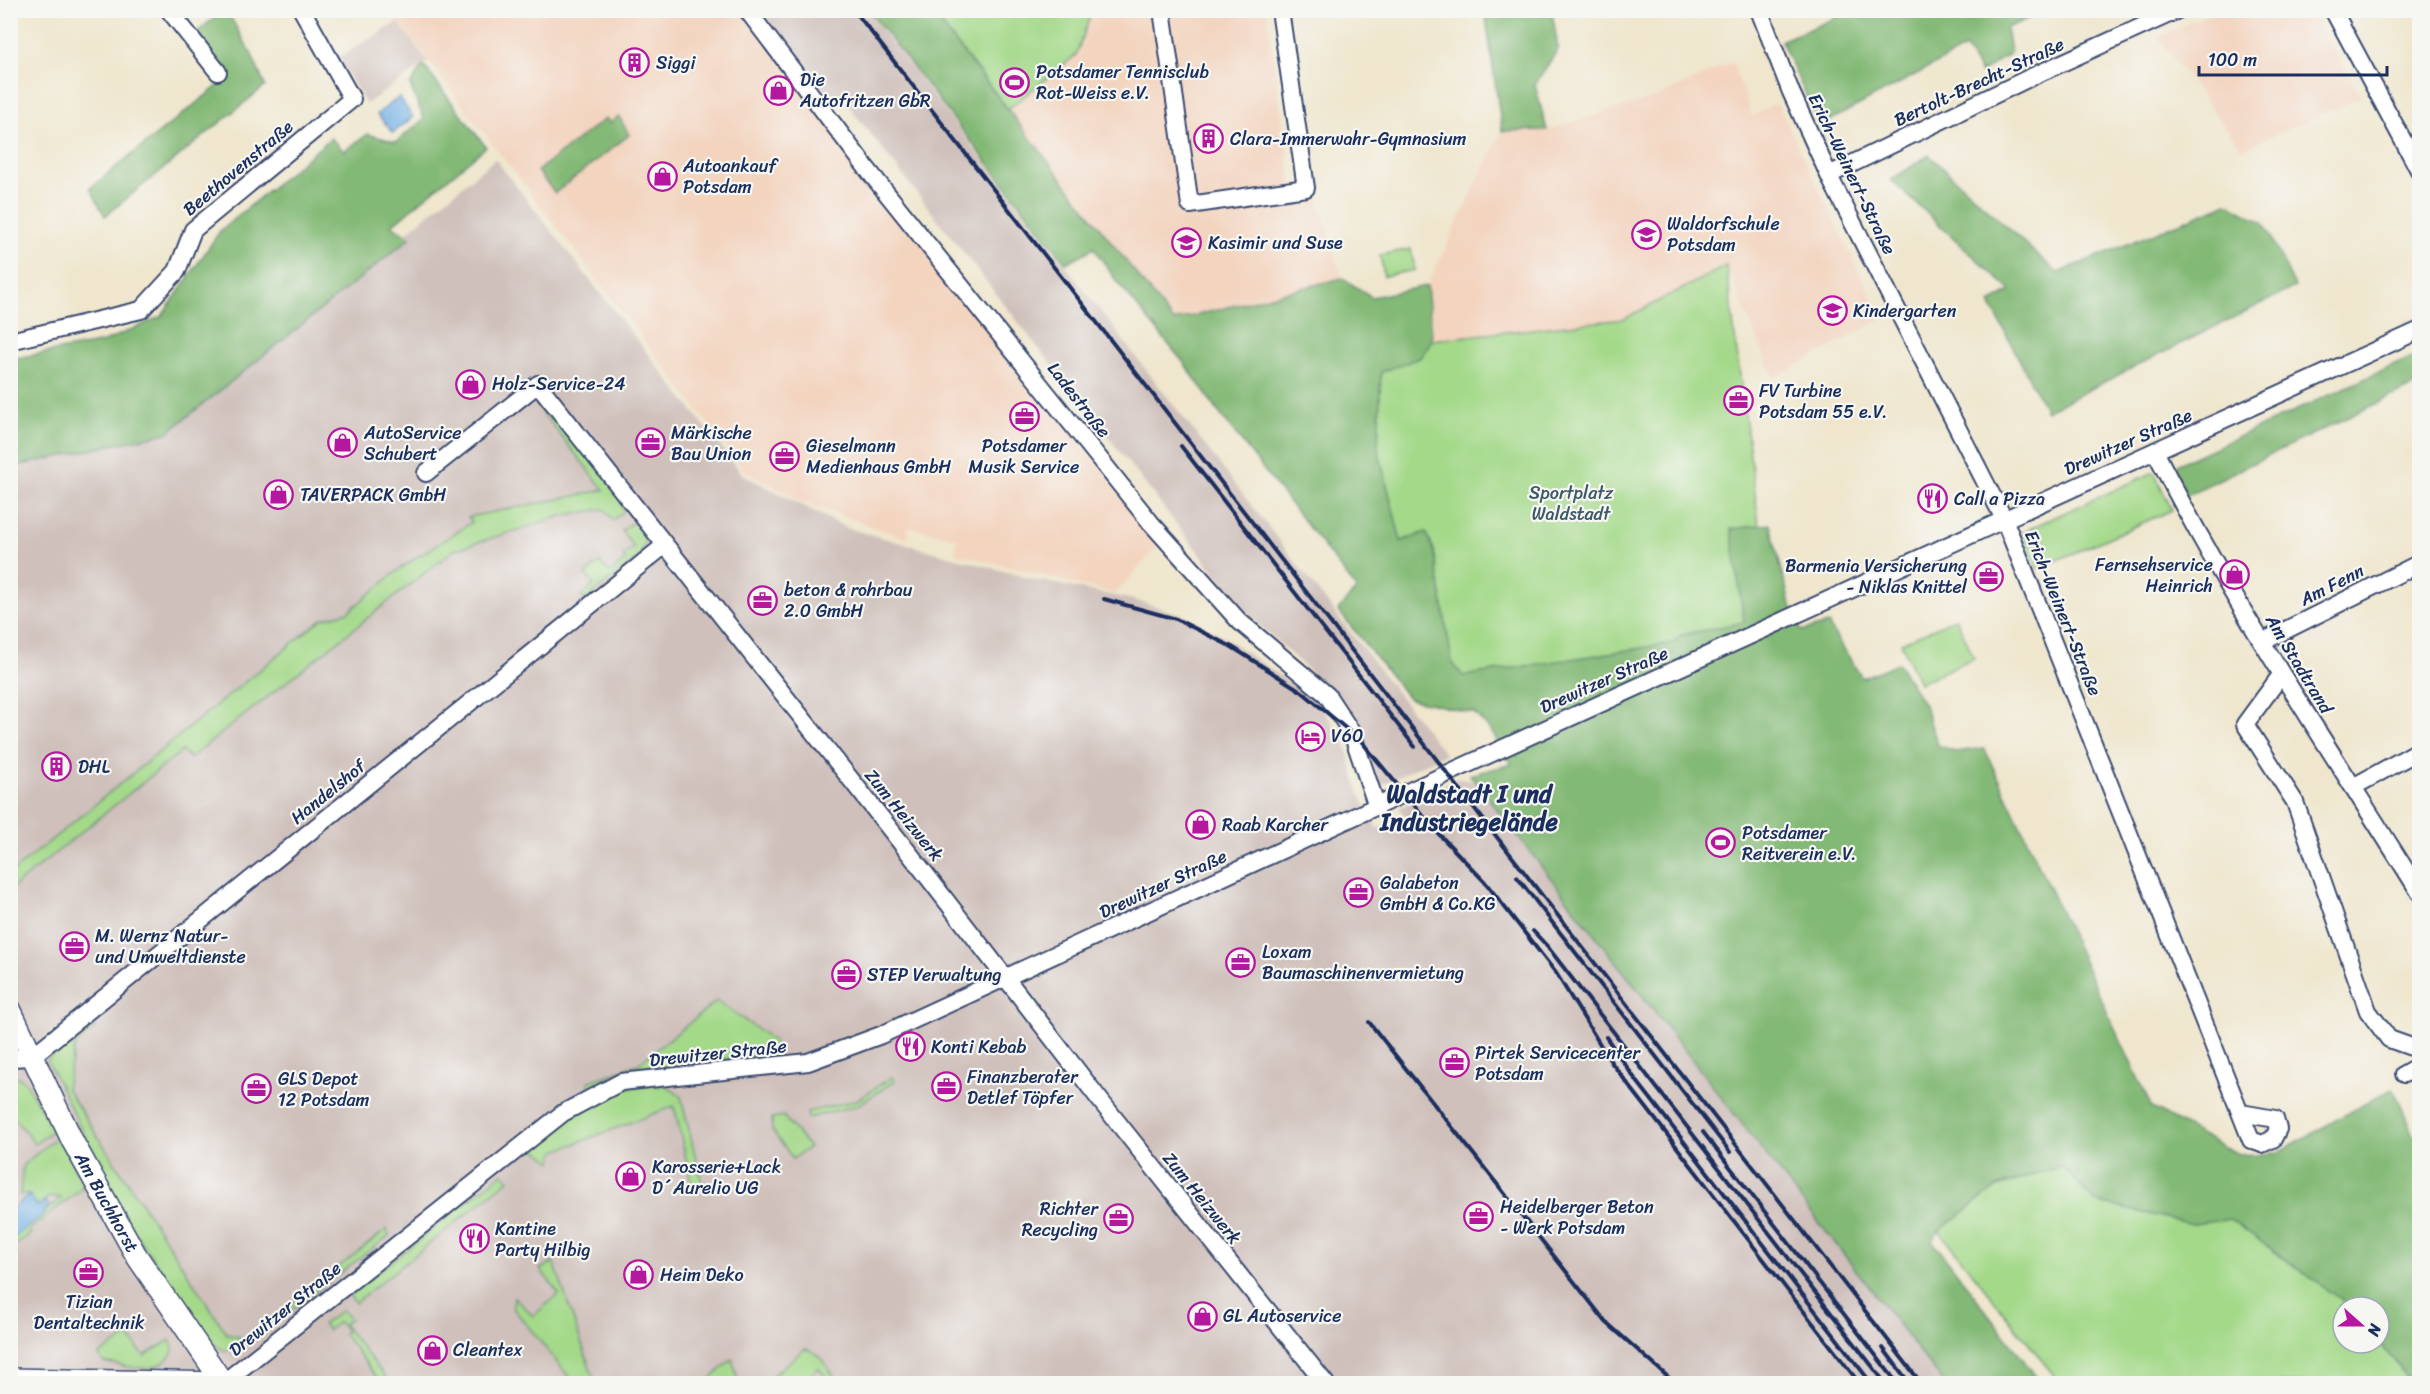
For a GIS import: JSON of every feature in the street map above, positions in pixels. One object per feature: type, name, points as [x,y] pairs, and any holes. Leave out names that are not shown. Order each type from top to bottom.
[{"type":"main road","name":"Am Buchhorst","points":[[10,1009],[21,1057],[136,1255],[223,1383]]},
{"type":"main road","points":[[10,1379],[223,1383]]},
{"type":"street","points":[[169,10],[218,72]]},
{"type":"street","name":"Beethovenstraße","points":[[10,341],[141,310],[177,271],[193,230],[352,99],[302,10]]},
{"type":"street","name":"Ladestraße","points":[[747,10],[868,170],[1151,523],[1239,621],[1327,695],[1352,733],[1377,807]]},
{"type":"street","points":[[1162,10],[1190,205],[1306,188],[1280,10]]},
{"type":"street","name":"Erich-Weinert-Straße","points":[[1759,10],[1791,92],[1829,176],[2004,519],[2241,1113]]},
{"type":"street","name":"Bertolt-Brecht-Straße","points":[[1829,176],[2029,78],[2178,10]]},
{"type":"street","points":[[2333,10],[2420,172]]},
{"type":"street","name":"Drewitzer Straße","points":[[223,1383],[562,1113],[621,1082],[777,1068],[819,1059],[880,1035],[2420,330]]},
{"type":"street","name":"Zum Heizwerk","points":[[426,472],[538,384],[1326,1383]]},
{"type":"street","name":"Am Stadtrand","points":[[2155,451],[2202,542],[2281,675],[2420,893]]},
{"type":"street","name":"Handelshof","points":[[21,1057],[665,545]]},
{"type":"street","name":"Am Fenn","points":[[2262,642],[2420,563]]},
{"type":"street","points":[[2281,675],[2245,724],[2295,802],[2368,1011],[2389,1039],[2420,1050]]},
{"type":"street","points":[[2353,787],[2420,750]]},
{"type":"street","points":[[2404,1074],[2420,1065]]},
{"type":"shaded area","points":[[390,11],[740,11],[1096,462],[1157,547],[1115,594],[955,553],[957,538],[909,527],[907,539],[798,500],[744,470]]},
{"type":"shaded area","points":[[756,11],[867,11],[1445,754],[1381,785],[1376,779],[1358,724],[1337,696],[1247,614],[844,100],[813,83]]},
{"type":"shaded area","points":[[1092,11],[1267,11],[1294,201],[1318,198],[1342,278],[1173,321],[1008,109],[1076,55]]},
{"type":"shaded area","points":[[2216,11],[2312,11],[2361,97],[2242,149],[2158,37]]},
{"type":"shaded area","points":[[398,22],[428,62],[366,104],[338,58]]},
{"type":"shaded area","name":"Waldorfschule Potsdam","points":[[1732,62],[1752,116],[1777,103],[1882,319],[1774,378],[1726,266],[1624,319],[1432,340],[1427,286],[1502,131],[1547,130],[1658,97]]},
{"type":"shaded area","points":[[495,159],[743,475],[847,528],[1036,580],[1134,600],[1181,614],[1220,634],[1317,702],[1344,740],[1360,795],[1377,829],[1393,822],[1414,828],[1399,808],[1458,778],[1474,780],[1944,1383],[11,1384],[11,460],[167,431]]},
{"type":"green space","points":[[1854,10],[2047,11],[2006,28],[2010,53],[1981,73],[1965,48],[1820,126],[1781,41]]},
{"type":"green space","points":[[223,11],[227,11],[252,55],[265,86],[105,216],[90,188],[229,77],[197,32]]},
{"type":"green space","points":[[869,11],[931,11],[1173,321],[1342,278],[1372,297],[1427,286],[1432,340],[1420,358],[1381,372],[1378,449],[1401,541],[1426,532],[1434,550],[1452,662],[1463,676],[1672,643],[1681,635],[1744,622],[1731,529],[1770,524],[1789,600],[1801,631],[1828,624],[1862,678],[1898,663],[1924,705],[1938,745],[1955,752],[1984,748],[2152,1108],[2238,1155],[2277,1153],[2393,1088],[2419,1146],[2419,1383],[2408,1383],[2407,1378],[2390,1355],[2391,1295],[2334,1295],[2230,1219],[2193,1224],[2095,1202],[2062,1166],[1997,1187],[1939,1231],[1932,1240],[2041,1383],[1944,1383],[1470,775],[1512,764],[1491,731],[1474,713],[1409,699],[1338,610],[1357,589],[1217,410],[1184,363],[1117,282],[1094,248],[1066,263]]},
{"type":"green space","name":"Potsdamer Tennisclub Rot-Weiss e.V.","points":[[931,11],[1092,11],[1076,55],[1008,109]]},
{"type":"green space","points":[[1485,11],[1552,11],[1558,49],[1535,85],[1547,130],[1502,131]]},
{"type":"green space","points":[[423,65],[486,147],[392,225],[410,238],[167,433],[11,467],[11,359],[104,342],[162,316],[220,231],[331,138],[344,151],[368,134],[396,142],[424,119],[410,85]]},
{"type":"green space","points":[[619,116],[629,135],[555,193],[537,171],[606,118],[610,123]]},
{"type":"green space","points":[[1929,155],[2057,273],[2228,203],[2264,223],[2295,287],[2046,411],[1990,303],[2011,291],[1891,180]]},
{"type":"green space","points":[[1411,249],[1415,270],[1384,276],[1380,255]]},
{"type":"green space","name":"Sportplatz Waldstadt","points":[[1726,266],[1770,612],[1565,696],[1452,675],[1317,356],[1432,340],[1624,319]]},
{"type":"green space","points":[[2419,354],[2419,383],[2187,495],[2174,466]]},
{"type":"green space","points":[[543,398],[620,494],[623,512],[613,520],[604,509],[565,515],[454,550],[190,758],[182,751],[11,889],[11,873],[322,619],[348,612],[402,567],[472,522],[468,517],[604,490],[535,403]]},
{"type":"green space","points":[[2154,472],[2172,510],[2037,569],[2022,532]]},
{"type":"green space","points":[[636,523],[646,537],[641,555],[585,600],[581,596],[594,585],[585,574],[600,562],[610,573],[626,560],[623,556],[634,547],[622,531],[630,524]]},
{"type":"green space","points":[[1956,618],[1974,658],[1919,683],[1901,643]]},
{"type":"green space","points":[[717,1001],[774,1041],[776,1056],[702,1061],[613,1075],[590,1088],[588,1082],[638,1064]]},
{"type":"green space","points":[[92,1024],[95,1028],[75,1045],[66,1088],[227,1334],[247,1339],[387,1229],[389,1236],[241,1348],[225,1351],[214,1345],[129,1225],[47,1060]]},
{"type":"green space","points":[[10,1073],[25,1081],[53,1130],[35,1144],[11,1114]]},
{"type":"green space","points":[[892,1077],[895,1081],[858,1105],[808,1118],[807,1112],[857,1100]]},
{"type":"green space","points":[[666,1085],[681,1097],[703,1187],[693,1190],[674,1106],[556,1151],[552,1162],[529,1144],[566,1117],[623,1088]]},
{"type":"green space","points":[[783,1116],[809,1147],[793,1159],[772,1130],[772,1118]]},
{"type":"green space","points":[[57,1137],[82,1181],[81,1189],[29,1230],[31,1233],[11,1249],[11,1240],[61,1198],[50,1196],[38,1206],[29,1195],[20,1194],[23,1165]]},
{"type":"green space","points":[[2062,1166],[2096,1202],[2193,1224],[2230,1219],[2334,1295],[2331,1295],[2331,1355],[2390,1355],[2407,1378],[2408,1383],[2060,1383],[1939,1231],[1997,1187]]},
{"type":"green space","points":[[503,1173],[509,1180],[355,1303],[349,1295]]},
{"type":"green space","points":[[554,1262],[595,1383],[574,1383],[513,1308],[514,1297],[533,1316],[559,1294],[540,1269]]},
{"type":"green space","points":[[342,1310],[350,1319],[343,1324],[390,1383],[381,1383],[343,1333],[346,1331],[339,1322],[328,1330],[323,1324]]},
{"type":"green space","points":[[128,1335],[144,1356],[170,1340],[174,1350],[168,1359],[152,1367],[133,1368],[103,1362],[99,1355]]},
{"type":"green space","points":[[805,1349],[820,1358],[839,1383],[831,1383],[819,1368],[805,1379],[788,1380],[788,1383],[768,1383],[774,1374]]},
{"type":"green space","points":[[732,1359],[739,1383],[706,1383]]},
{"type":"water","points":[[399,97],[413,117],[393,133],[377,114]]},
{"type":"water","points":[[29,1195],[38,1206],[45,1201],[49,1207],[43,1211],[44,1214],[11,1240],[11,1210]]},
{"type":"railway","points":[[854,10],[1922,1384]]},
{"type":"railway","points":[[1181,446],[1415,747]]},
{"type":"railway","points":[[1104,599],[1176,619],[1232,647],[1301,691],[1361,741],[1434,829],[1485,882],[1556,973],[1611,1062],[1860,1384]]},
{"type":"railway","points":[[1517,877],[1730,1152]]},
{"type":"railway","points":[[1533,931],[1547,946],[1886,1384]]},
{"type":"railway","points":[[1369,1022],[1606,1322],[1676,1384]]},
{"type":"railway","points":[[1606,1037],[1633,1076],[1872,1384]]},
{"type":"railway","points":[[1703,1132],[1898,1384]]},
{"type":"railway","points":[[1883,1348],[1910,1384]]},
{"type":"place","name":"Siggi","points":[[635,63]]},
{"type":"place","name":"Potsdamer Tennisclub Rot-Weiss e.V.","points":[[1015,82]]},
{"type":"place","name":"Die Autofritzen GbR","points":[[779,90]]},
{"type":"place","name":"Clara-Immerwahr-Gymnasium","points":[[1209,139]]},
{"type":"place","name":"Autoankauf Potsdam","points":[[662,176]]},
{"type":"place","name":"Waldorfschule Potsdam","points":[[1646,234]]},
{"type":"place","name":"Kasimir und Suse","points":[[1187,243]]},
{"type":"place","name":"Kindergarten","points":[[1832,311]]},
{"type":"place","name":"Holz-Service-24","points":[[471,384]]},
{"type":"place","name":"FV Turbine Potsdam 55 e.V.","points":[[1738,401]]},
{"type":"place","name":"Potsdamer Musik Service","points":[[1024,417]]},
{"type":"place","name":"AutoService Schubert","points":[[343,443]]},
{"type":"place","name":"Märkische Bau Union","points":[[650,443]]},
{"type":"place","name":"Gieselmann Medienhaus GmbH","points":[[785,456]]},
{"type":"place","name":"TAVERPACK GmbH","points":[[279,495]]},
{"type":"place","name":"Call a Pizza","points":[[1933,499]]},
{"type":"place","name":"Fernsehservice Heinrich","points":[[2234,575]]},
{"type":"place","name":"Barmenia Versicherung - Niklas Knittel","points":[[1988,576]]},
{"type":"place","name":"beton & rohrbau 2.0 GmbH","points":[[763,600]]},
{"type":"place","name":"V60","points":[[1310,736]]},
{"type":"place","name":"DHL","points":[[57,767]]},
{"type":"place","name":"Raab Karcher","points":[[1201,825]]},
{"type":"place","name":"Potsdamer Reitverein e.V.","points":[[1721,843]]},
{"type":"place","name":"Galabeton GmbH & Co.KG","points":[[1359,893]]},
{"type":"place","name":"M. Wernz Natur- und Umweltdienste","points":[[74,946]]},
{"type":"place","name":"Loxam Baumaschinenvermietung","points":[[1241,962]]},
{"type":"place","name":"STEP Verwaltung","points":[[846,975]]},
{"type":"place","name":"Konti Kebab","points":[[910,1047]]},
{"type":"place","name":"Pirtek Servicecenter Potsdam","points":[[1454,1063]]},
{"type":"place","name":"Finanzberater Detlef Töpfer","points":[[946,1087]]},
{"type":"place","name":"GLS Depot 12 Potsdam","points":[[257,1089]]},
{"type":"place","name":"Karosserie+Lack D´Aurelio UG","points":[[631,1177]]},
{"type":"place","name":"Heidelberger Beton - Werk Potsdam","points":[[1479,1217]]},
{"type":"place","name":"Richter Recycling","points":[[1119,1219]]},
{"type":"place","name":"Kantine Party Hilbig","points":[[474,1239]]},
{"type":"place","name":"Tizian Dentaltechnik","points":[[89,1273]]},
{"type":"place","name":"Heim Deko","points":[[639,1275]]},
{"type":"place","name":"GL Autoservice","points":[[1202,1316]]},
{"type":"place","name":"Cleantex","points":[[432,1350]]},
{"type":"district","name":"Waldstadt I und Industriegelände","points":[[1469,808]]}]
